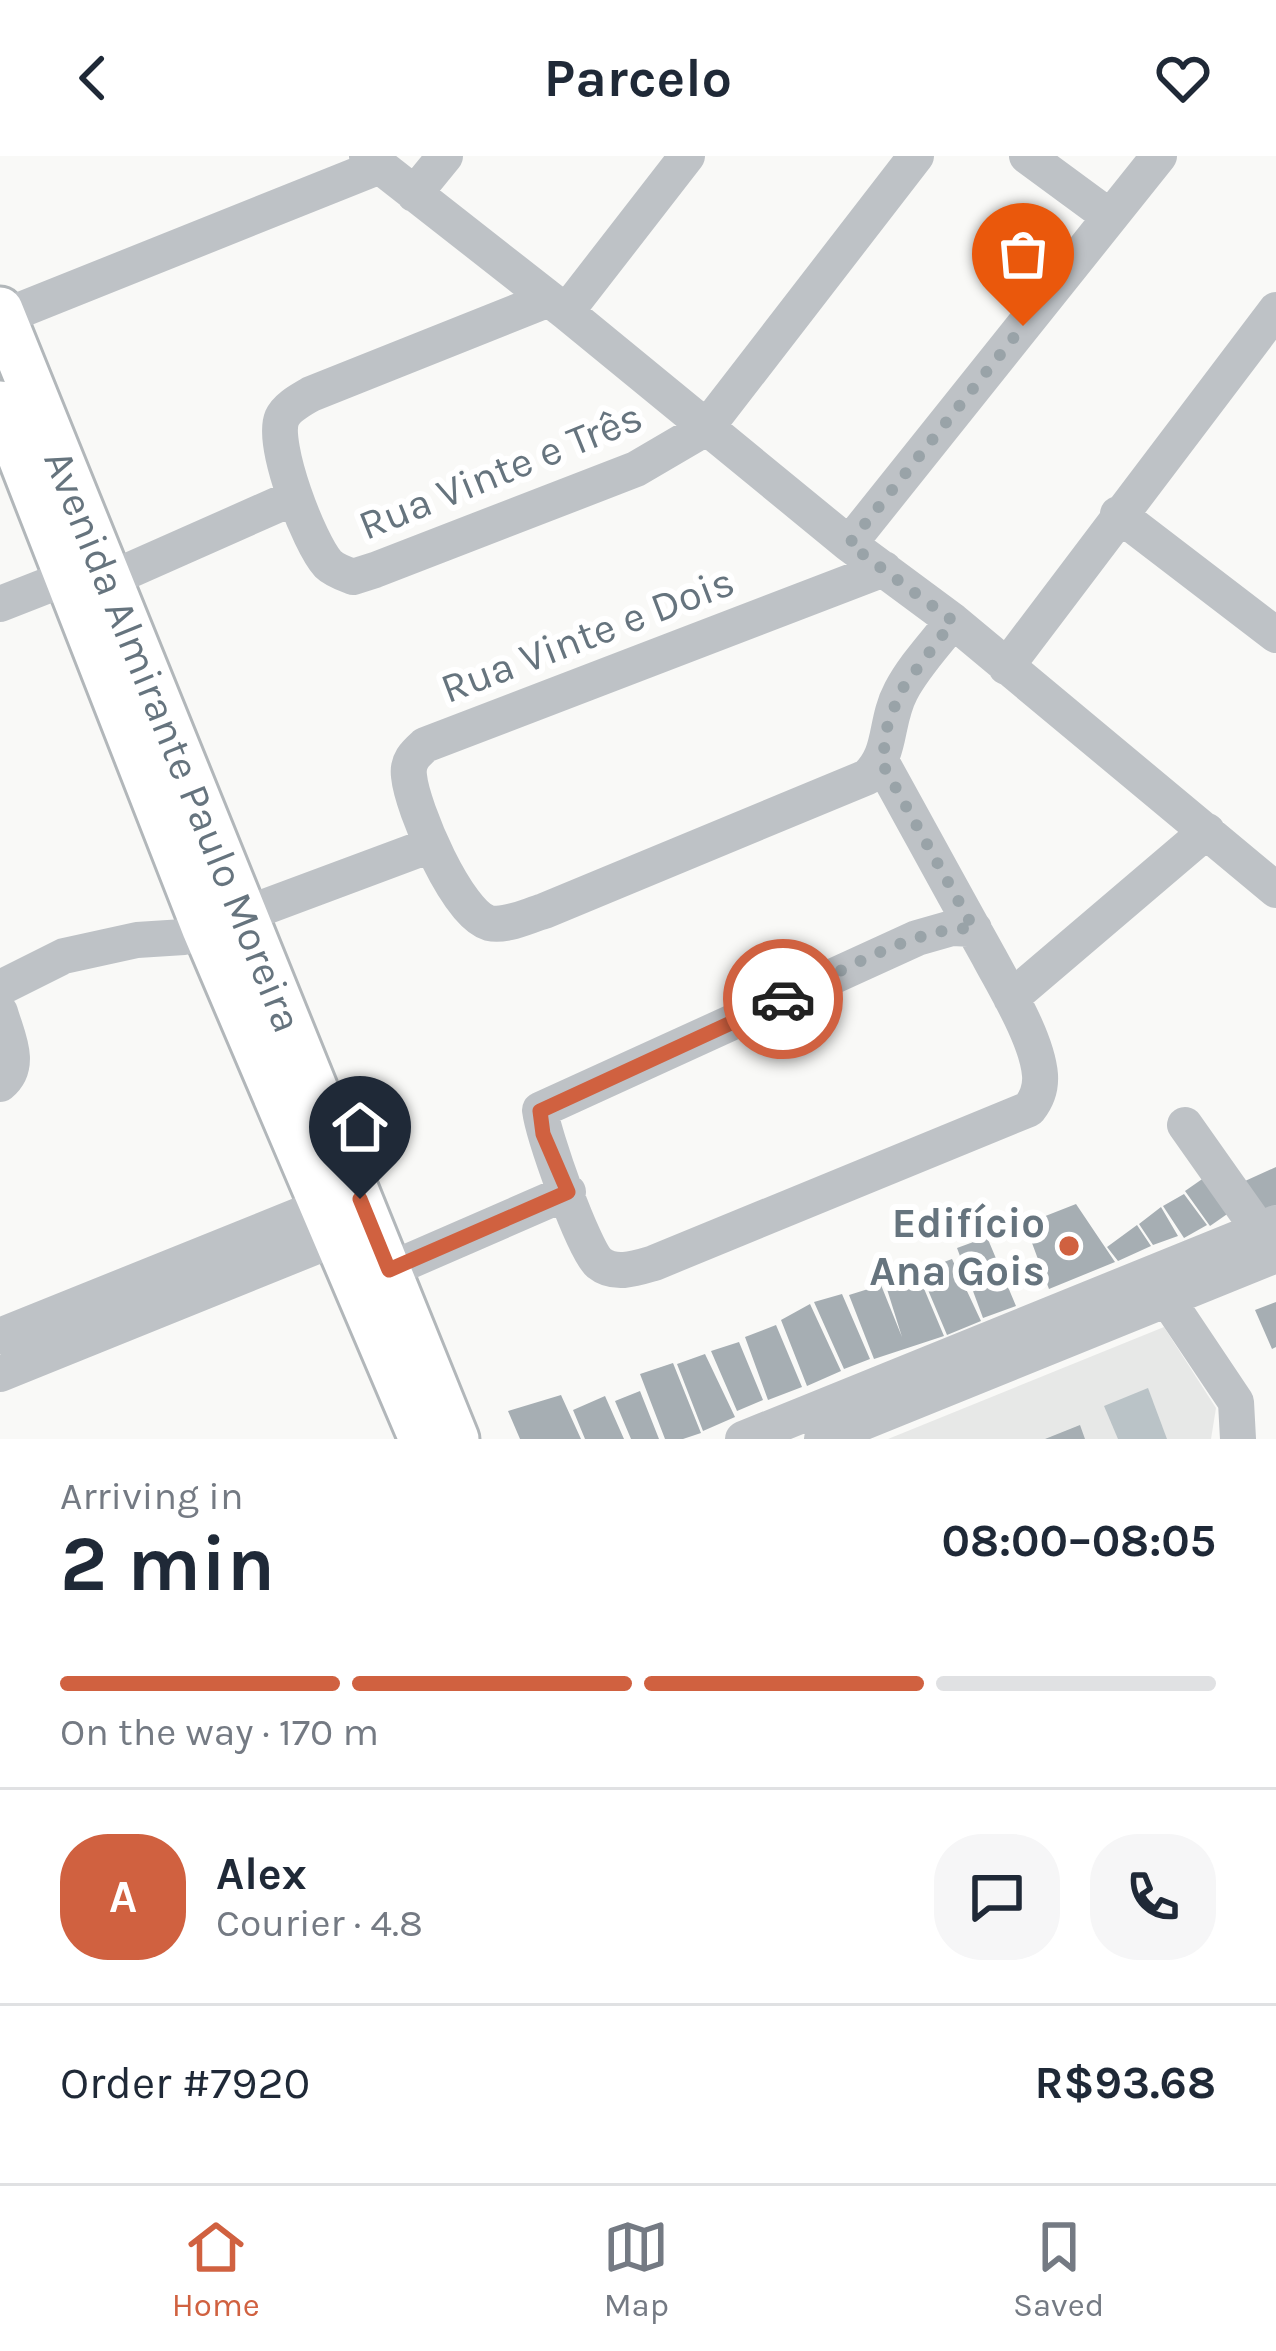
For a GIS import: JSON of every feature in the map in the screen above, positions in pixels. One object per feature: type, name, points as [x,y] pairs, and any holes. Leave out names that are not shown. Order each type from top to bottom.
[{"type":"main road","name":"Avenida Almirante Paulo Moreira","points":[[2,313],[90,578],[225,922],[332,1221],[422,1439]]},
{"type":"main road","name":"Avenida Almirante Paulo Moreira","points":[[0,404],[90,578]]},
{"type":"main road","name":"Avenida Almirante Paulo Moreira","points":[[225,922],[389,1270],[456,1439]]},
{"type":"street","points":[[414,194],[445,156]]},
{"type":"street","points":[[558,306],[687,156]]},
{"type":"street","points":[[706,428],[916,156]]},
{"type":"street","points":[[1027,156],[1110,217]]},
{"type":"street","points":[[849,544],[1159,156]]},
{"type":"street","points":[[2,313],[373,161],[849,544],[953,621],[1276,890]]},
{"type":"street","name":"Rua Vinte e Três","points":[[558,306],[294,404],[281,419],[280,440],[295,497],[327,563],[353,577],[636,470],[706,428]]},
{"type":"street","points":[[1006,667],[1118,514],[1270,328]]},
{"type":"street","points":[[0,604],[90,578],[295,497]]},
{"type":"street","points":[[1118,514],[1276,635]]},
{"type":"street","name":"Rua Vinte e Dois","points":[[882,763],[867,777],[508,922],[486,922],[467,908],[431,844],[408,774],[411,758],[425,745],[884,569]]},
{"type":"street","points":[[953,621],[902,689],[888,722],[882,763],[974,929],[1011,998],[1040,1076],[1038,1096],[1029,1109],[634,1270],[615,1270],[600,1263],[588,1245],[543,1134],[540,1111],[917,938],[952,928],[974,929]]},
{"type":"street","points":[[1011,998],[1207,831]]},
{"type":"street","points":[[0,988],[64,956],[136,940],[172,940],[431,844]]},
{"type":"street","points":[[0,1012],[14,1058],[13,1071],[0,1084]]},
{"type":"street","points":[[1185,1125],[1270,1236]]},
{"type":"street","points":[[389,1270],[568,1192]]},
{"type":"street","points":[[0,1336],[332,1221]]},
{"type":"street","points":[[0,1374],[332,1221]]},
{"type":"street","points":[[743,1439],[1167,1299],[1270,1236]]},
{"type":"street","points":[[822,1439],[939,1376],[1270,1236]]},
{"type":"street","points":[[1167,1299],[1236,1402],[1238,1439]]},
{"type":"shaded area","points":[[1164,1327],[1216,1408],[1211,1439],[888,1439]]},
{"type":"shaded area","points":[[1148,1388],[1167,1439],[1118,1439],[1104,1406]]},
{"type":"building","points":[[1276,1167],[1276,1205],[1263,1210],[1245,1181]]},
{"type":"building","points":[[1208,1175],[1233,1210],[1210,1226],[1185,1191]]},
{"type":"building","points":[[1184,1194],[1207,1225],[1184,1238],[1163,1206]]},
{"type":"building","name":"Edifício Ana Gois","points":[[1076,1204],[1115,1262],[1049,1289],[1025,1224]]},
{"type":"building","points":[[1161,1207],[1178,1236],[1153,1245],[1139,1224]]},
{"type":"building","points":[[1137,1225],[1151,1246],[1118,1261],[1107,1247]]},
{"type":"building","points":[[987,1237],[1016,1306],[983,1318],[957,1248]]},
{"type":"building","points":[[952,1259],[981,1321],[947,1335],[920,1271]]},
{"type":"building","points":[[917,1272],[944,1336],[874,1359],[849,1295],[881,1285],[902,1337],[886,1286]]},
{"type":"building","points":[[842,1294],[870,1359],[844,1369],[814,1302]]},
{"type":"building","points":[[1276,1302],[1276,1347],[1272,1349],[1255,1310]]},
{"type":"building","points":[[810,1304],[841,1371],[807,1386],[781,1320]]},
{"type":"building","points":[[776,1325],[802,1387],[768,1400],[745,1337]]},
{"type":"building","points":[[739,1342],[763,1400],[737,1411],[711,1351]]},
{"type":"building","points":[[705,1354],[735,1417],[703,1431],[677,1364]]},
{"type":"building","points":[[673,1363],[701,1433],[683,1439],[665,1439],[640,1374]]},
{"type":"building","points":[[640,1391],[659,1439],[631,1439],[615,1401]]},
{"type":"building","points":[[561,1395],[581,1439],[520,1439],[508,1411]]},
{"type":"building","points":[[605,1396],[624,1439],[585,1439],[573,1410]]},
{"type":"building","points":[[1080,1425],[1085,1439],[1045,1439]]},
{"type":"way so far","points":[[783,999],[917,938],[952,928],[974,929],[882,763],[888,722],[902,689],[953,621],[849,544],[1023,326]]},
{"type":"place","name":"Edifício Ana Gois","points":[[1069,1246]]},
{"type":"route","points":[[360,1199],[389,1270],[568,1192],[543,1134],[540,1111],[783,999]]}]
